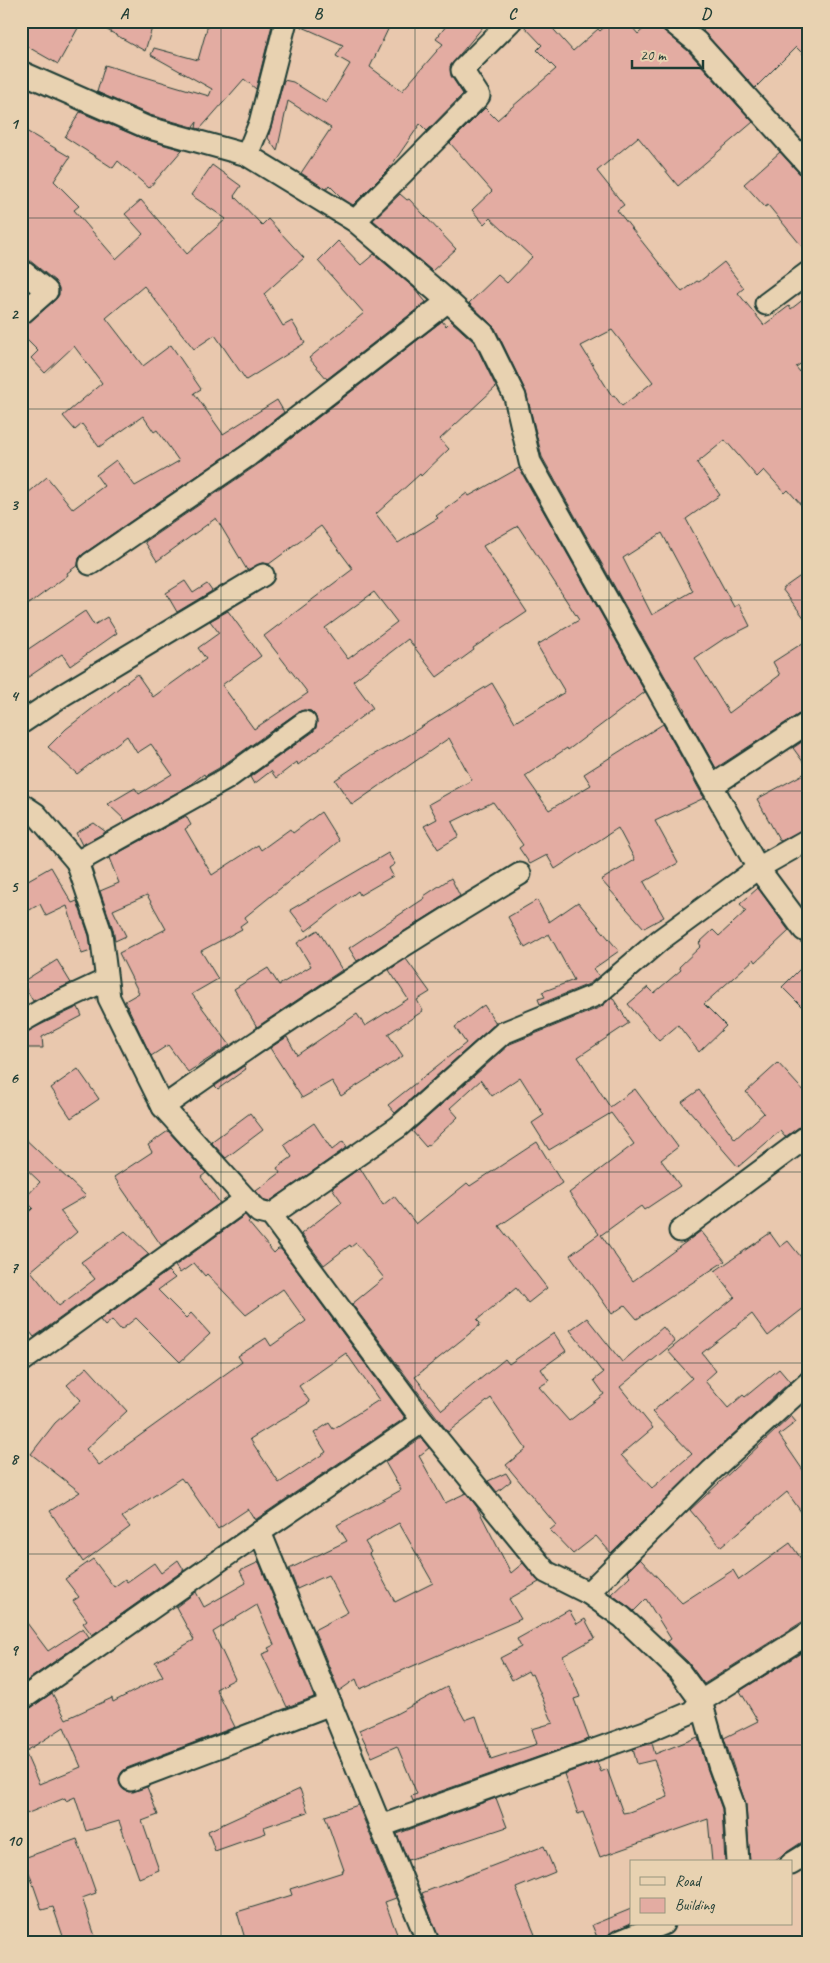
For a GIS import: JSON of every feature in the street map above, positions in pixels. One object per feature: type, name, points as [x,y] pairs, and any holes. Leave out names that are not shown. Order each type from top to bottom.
[{"type":"street","points":[[247,155],[260,123],[286,21]]},
{"type":"street","points":[[355,221],[479,96],[462,70],[510,21]]},
{"type":"street","points":[[677,23],[697,42],[809,166]]},
{"type":"street","points":[[21,72],[146,127],[247,155],[355,221],[484,334],[515,397],[530,462],[758,868],[804,930],[809,933]]},
{"type":"street","points":[[21,270],[47,291],[21,314]]},
{"type":"street","points":[[766,304],[809,272]]},
{"type":"street","points":[[90,564],[249,454],[448,301]]},
{"type":"street","points":[[21,723],[263,575]]},
{"type":"street","points":[[77,862],[226,779],[305,722]]},
{"type":"street","points":[[712,786],[809,722]]},
{"type":"street","points":[[21,804],[36,814],[77,862],[101,932],[109,998],[163,1107],[259,1212],[272,1215],[423,1421],[546,1572],[588,1593],[622,1617],[680,1671],[701,1701],[719,1765],[734,1806],[738,1860]]},
{"type":"street","points":[[272,1215],[398,1127],[503,1033],[596,995],[660,940],[758,868],[809,839]]},
{"type":"street","points":[[163,1107],[261,1037],[440,922],[520,874]]},
{"type":"street","points":[[21,1022],[106,980]]},
{"type":"street","points":[[680,1231],[809,1135]]},
{"type":"street","points":[[21,1362],[246,1199]]},
{"type":"street","points":[[588,1593],[711,1472],[809,1382]]},
{"type":"street","points":[[21,1700],[260,1532],[423,1421]]},
{"type":"street","points":[[260,1532],[428,1942]]},
{"type":"street","points":[[381,1826],[645,1732],[692,1712],[701,1701],[809,1633]]},
{"type":"street","points":[[131,1780],[330,1704]]},
{"type":"street","points":[[792,1863],[809,1853]]},
{"type":"street","points":[[618,1942],[659,1926]]},
{"type":"building","points":[[28,21],[82,21],[58,64],[21,43],[21,33]]},
{"type":"building","points":[[91,21],[154,21],[145,51]]},
{"type":"building","points":[[209,21],[273,21],[256,89],[244,79],[200,129],[196,128],[197,122],[193,127],[150,115],[97,92],[105,65],[209,96],[212,89],[151,55],[154,48],[198,60]]},
{"type":"building","points":[[298,21],[392,21],[370,67],[402,91],[443,44],[436,39],[450,21],[488,21],[450,66],[451,76],[463,94],[427,131],[420,124],[389,169],[353,205],[342,198],[329,185],[326,189],[301,173],[331,128],[288,101],[277,151],[268,138],[284,80],[293,82],[326,103],[350,64],[336,56],[343,45],[298,25]]},
{"type":"building","points":[[523,21],[546,21],[573,51],[598,29],[600,31],[611,21],[627,21],[638,34],[652,21],[659,21],[663,30],[688,51],[753,122],[678,186],[638,137],[597,171],[624,205],[617,210],[682,292],[697,281],[699,282],[724,262],[744,288],[738,293],[764,325],[789,306],[791,309],[809,295],[809,358],[796,367],[809,383],[809,514],[788,490],[785,493],[764,470],[757,477],[725,440],[697,463],[720,495],[686,519],[734,607],[739,604],[750,626],[722,640],[695,658],[729,713],[780,675],[773,662],[809,639],[809,710],[802,712],[716,768],[542,457],[526,392],[495,328],[469,303],[498,275],[507,283],[532,257],[490,218],[484,224],[472,210],[492,191],[450,143],[485,108],[497,120],[556,69],[537,50],[542,45],[523,25]],"holes":[[[612,330],[653,382],[622,406],[614,395],[612,396],[581,346]],[[662,533],[693,591],[652,615],[623,558]]]},
{"type":"building","points":[[713,21],[809,21],[809,60],[796,47],[755,88],[703,31]]},
{"type":"building","points":[[80,112],[141,138],[182,150],[149,188],[118,161],[113,168],[65,137]]},
{"type":"building","points":[[21,128],[70,157],[54,181],[79,206],[74,210],[116,259],[143,234],[125,214],[141,200],[187,254],[226,219],[191,195],[212,165],[241,186],[234,196],[262,225],[268,219],[304,258],[264,294],[283,326],[292,321],[305,343],[246,380],[215,335],[194,349],[144,286],[106,318],[143,366],[171,345],[201,389],[194,393],[223,434],[277,400],[284,412],[242,445],[83,554],[79,558],[78,565],[67,573],[68,575],[21,610],[21,499],[47,477],[73,509],[104,486],[96,475],[116,460],[135,486],[179,461],[157,430],[154,432],[143,416],[99,447],[82,424],[75,430],[63,416],[102,383],[74,346],[45,373],[31,358],[38,351],[21,334],[21,326],[29,323],[55,300],[59,295],[59,288],[55,281],[29,260],[21,258]]},
{"type":"building","points":[[780,152],[800,174],[809,178],[809,255],[768,205],[765,207],[744,184]]},
{"type":"building","points":[[400,194],[407,200],[409,199],[456,249],[432,271],[373,220]]},
{"type":"building","points":[[338,241],[361,265],[374,254],[414,288],[426,302],[327,379],[309,358],[364,313],[318,261]]},
{"type":"building","points":[[442,321],[446,326],[451,321],[474,342],[496,387],[440,439],[449,449],[421,476],[420,474],[376,514],[398,543],[438,518],[436,516],[467,493],[469,496],[519,468],[645,692],[568,750],[567,748],[525,776],[549,810],[591,785],[584,774],[663,724],[704,798],[655,821],[678,863],[644,882],[664,917],[644,928],[601,880],[635,860],[618,828],[555,869],[547,855],[530,864],[519,848],[523,845],[493,802],[452,822],[459,836],[438,849],[424,826],[437,819],[429,804],[472,780],[449,738],[352,805],[335,780],[369,757],[397,742],[492,683],[515,722],[565,692],[537,645],[579,620],[518,526],[483,546],[527,612],[473,648],[474,650],[437,677],[408,639],[353,681],[373,708],[298,765],[297,762],[276,778],[271,771],[254,784],[250,777],[313,732],[317,721],[311,711],[304,710],[298,712],[219,768],[205,776],[204,774],[187,787],[126,821],[108,804],[135,788],[139,794],[172,774],[151,744],[137,753],[127,736],[77,774],[48,747],[66,729],[137,674],[153,697],[206,659],[198,648],[219,633],[210,621],[228,611],[261,656],[222,685],[254,729],[308,693],[264,636],[353,569],[321,526],[269,564],[262,563],[247,570],[216,518],[157,561],[145,542],[257,465]],"holes":[[[374,592],[397,622],[348,659],[325,628]]]},
{"type":"building","points":[[809,570],[809,624],[782,589]]},
{"type":"building","points":[[185,581],[193,593],[207,584],[212,591],[177,612],[166,593]]},
{"type":"building","points":[[85,611],[94,625],[107,617],[117,633],[70,666],[62,654],[21,682],[21,654]]},
{"type":"building","points":[[809,737],[809,770],[793,748]]},
{"type":"building","points":[[809,771],[809,827],[780,841],[757,799]]},
{"type":"building","points":[[321,812],[339,841],[245,917],[247,921],[240,926],[242,929],[201,951],[218,979],[192,994],[230,1045],[188,1072],[168,1045],[151,1056],[125,1001],[139,993],[119,953],[166,929],[147,895],[113,910],[126,936],[115,941],[113,929],[100,891],[119,883],[109,858],[186,816],[191,825],[185,829],[212,875],[258,845],[261,850],[290,829],[293,833]]},
{"type":"building","points":[[94,823],[106,832],[82,845],[76,833]]},
{"type":"building","points":[[388,853],[395,864],[389,868],[393,876],[360,895],[358,891],[306,931],[290,910]]},
{"type":"building","points":[[51,867],[72,903],[77,901],[89,936],[91,951],[82,954],[67,906],[46,916],[40,904],[21,915],[21,884]]},
{"type":"building","points":[[451,878],[460,896],[357,961],[349,948],[425,898],[424,896]]},
{"type":"building","points":[[758,888],[789,931],[756,962],[754,959],[704,1004],[726,1026],[699,1052],[678,1025],[659,1041],[628,1004],[648,987],[654,993],[681,970],[679,967],[701,946],[699,943],[713,930],[719,936],[746,911],[740,904]]},
{"type":"building","points":[[537,900],[549,922],[578,902],[619,951],[593,969],[599,976],[589,984],[540,1004],[538,999],[545,997],[542,992],[574,980],[549,934],[525,948],[508,917]]},
{"type":"building","points":[[318,930],[342,970],[257,1027],[234,989],[268,968],[279,985],[311,966],[297,943]]},
{"type":"building","points":[[406,959],[430,992],[417,1000],[423,1011],[388,1034],[403,1056],[341,1096],[332,1081],[302,1098],[270,1048],[287,1037],[297,1055],[357,1014],[365,1026],[408,999],[389,970]]},
{"type":"building","points":[[57,960],[71,983],[33,1001],[22,982]]},
{"type":"building","points":[[809,960],[809,1014],[782,987]]},
{"type":"building","points":[[612,997],[629,1023],[578,1057],[610,1107],[635,1089],[678,1147],[661,1160],[680,1186],[644,1210],[641,1206],[601,1235],[633,1281],[701,1231],[725,1261],[637,1319],[625,1305],[612,1314],[570,1255],[599,1234],[569,1193],[634,1144],[611,1113],[549,1150],[532,1123],[544,1115],[520,1077],[492,1096],[481,1080],[450,1108],[458,1117],[426,1147],[412,1131],[510,1044],[601,1007]]},
{"type":"building","points":[[484,1005],[496,1023],[395,1113],[388,1105],[466,1043],[455,1027]]},
{"type":"building","points":[[78,1007],[82,1016],[42,1037],[43,1048],[21,1048],[21,1034]]},
{"type":"building","points":[[778,1063],[809,1097],[809,1120],[785,1137],[780,1131],[738,1167],[682,1102],[699,1090],[735,1139],[764,1113],[746,1092]]},
{"type":"building","points":[[244,1066],[246,1069],[218,1089],[215,1086]]},
{"type":"building","points":[[78,1069],[99,1099],[71,1118],[51,1088]]},
{"type":"building","points":[[250,1113],[263,1130],[226,1158],[211,1142]]},
{"type":"building","points":[[314,1123],[332,1150],[343,1141],[347,1147],[269,1202],[265,1201],[256,1191],[280,1173],[277,1168],[292,1157],[284,1144]]},
{"type":"building","points":[[168,1131],[206,1173],[201,1177],[220,1203],[161,1245],[114,1177],[152,1152],[148,1145]]},
{"type":"building","points":[[21,1135],[86,1196],[60,1211],[77,1232],[31,1271],[59,1306],[95,1279],[81,1262],[125,1231],[149,1254],[34,1337],[21,1321],[21,1220],[33,1208],[24,1199],[40,1182],[21,1164]]},
{"type":"building","points":[[537,1142],[562,1183],[499,1226],[547,1288],[528,1303],[516,1288],[477,1320],[480,1323],[479,1326],[415,1377],[442,1410],[505,1359],[509,1364],[554,1333],[566,1351],[541,1369],[549,1381],[539,1387],[569,1421],[604,1394],[594,1380],[603,1373],[570,1330],[587,1318],[622,1362],[663,1327],[675,1342],[620,1387],[653,1428],[621,1455],[652,1488],[692,1454],[652,1412],[692,1378],[668,1351],[735,1297],[715,1271],[770,1233],[780,1247],[788,1241],[809,1267],[809,1304],[768,1336],[752,1314],[702,1353],[716,1371],[705,1381],[728,1408],[743,1395],[745,1397],[779,1369],[790,1382],[703,1462],[611,1553],[596,1536],[573,1554],[550,1530],[556,1525],[506,1465],[526,1449],[491,1398],[448,1432],[352,1304],[384,1278],[356,1243],[351,1247],[350,1245],[324,1265],[301,1234],[342,1202],[332,1188],[360,1168],[383,1205],[394,1196],[416,1224],[467,1183],[470,1186]]},
{"type":"building","points":[[245,1215],[250,1221],[248,1222],[274,1253],[281,1249],[405,1418],[255,1520],[248,1509],[218,1529],[181,1478],[122,1517],[130,1527],[83,1562],[50,1511],[80,1492],[31,1454],[55,1423],[81,1400],[67,1385],[87,1367],[127,1411],[86,1449],[99,1465],[242,1362],[238,1356],[266,1338],[271,1346],[306,1321],[283,1289],[246,1315],[194,1263],[180,1273],[175,1266]],"holes":[[[346,1353],[379,1400],[333,1429],[329,1423],[314,1433],[326,1452],[279,1483],[250,1439],[310,1402],[299,1386]]]},
{"type":"building","points":[[168,1271],[175,1278],[158,1290],[186,1318],[191,1313],[210,1334],[180,1362],[136,1318],[121,1330],[112,1320],[105,1326],[100,1320]]},
{"type":"building","points":[[791,1416],[796,1422],[779,1435],[809,1479],[809,1523],[787,1492],[721,1547],[690,1510]]},
{"type":"building","points":[[421,1438],[429,1448],[419,1456],[445,1503],[466,1493],[477,1507],[511,1573],[523,1563],[539,1582],[509,1599],[521,1619],[360,1689],[356,1679],[339,1691],[314,1630],[348,1612],[328,1575],[297,1589],[289,1569],[347,1541],[337,1525],[401,1490],[385,1462]],"holes":[[[399,1523],[433,1583],[395,1602],[369,1554],[371,1552],[365,1542]]]},
{"type":"building","points":[[506,1473],[511,1481],[497,1492],[488,1481]]},
{"type":"building","points":[[790,1543],[809,1570],[809,1621],[802,1622],[704,1684],[688,1662],[667,1642],[671,1639],[646,1599],[634,1611],[611,1594],[630,1576],[627,1572],[640,1559],[682,1603],[733,1570],[739,1580]]},
{"type":"building","points":[[93,1559],[114,1587],[125,1579],[127,1582],[154,1563],[161,1573],[178,1560],[184,1570],[92,1635],[83,1623],[87,1620],[73,1601],[79,1597],[65,1579]]},
{"type":"building","points":[[259,1562],[314,1697],[287,1707],[262,1654],[270,1651],[268,1648],[274,1645],[257,1605],[213,1632],[235,1679],[216,1689],[235,1727],[127,1768],[119,1778],[120,1785],[129,1792],[147,1787],[158,1815],[142,1821],[159,1870],[139,1878],[119,1821],[86,1831],[75,1797],[66,1801],[65,1798],[21,1816],[21,1712],[28,1710],[52,1693],[66,1719],[112,1698],[113,1702],[163,1676],[155,1662],[194,1640],[176,1607],[196,1592],[204,1607],[246,1583],[240,1571]],"holes":[[[64,1727],[81,1767],[39,1784],[25,1752]]]},
{"type":"building","points":[[569,1610],[577,1624],[585,1619],[595,1638],[563,1656],[580,1697],[574,1699],[589,1739],[413,1801],[411,1796],[417,1794],[397,1746],[372,1757],[359,1730],[394,1715],[447,1687],[465,1720],[476,1716],[491,1759],[537,1744],[532,1729],[553,1723],[532,1674],[530,1675],[528,1671],[512,1680],[500,1658],[521,1647],[517,1639]]},
{"type":"building","points":[[21,1615],[48,1651],[83,1628],[89,1637],[21,1685]]},
{"type":"building","points":[[809,1648],[809,1841],[802,1842],[775,1860],[750,1860],[746,1805],[724,1738],[758,1721],[740,1691]]},
{"type":"building","points":[[698,1737],[722,1809],[725,1860],[712,1860],[708,1819],[600,1857],[583,1812],[578,1814],[564,1774],[597,1762],[601,1772],[607,1769],[623,1813],[629,1812],[668,1797],[654,1760],[637,1764],[633,1749],[652,1743],[655,1754]]},
{"type":"building","points":[[300,1789],[308,1812],[264,1827],[266,1833],[215,1851],[208,1831]]},
{"type":"building","points":[[496,1798],[507,1827],[408,1860],[397,1834]]},
{"type":"building","points":[[358,1805],[396,1898],[385,1902],[400,1942],[246,1942],[237,1912],[292,1895],[290,1889],[343,1872],[342,1870],[344,1870],[325,1816]]},
{"type":"building","points":[[77,1839],[96,1893],[82,1898],[97,1942],[65,1942],[53,1907],[42,1910],[24,1858]]},
{"type":"building","points":[[544,1846],[555,1872],[516,1888],[538,1942],[440,1942],[422,1893]]},
{"type":"building","points":[[630,1909],[630,1923],[613,1931],[608,1935],[606,1942],[599,1942],[592,1925]]}]
